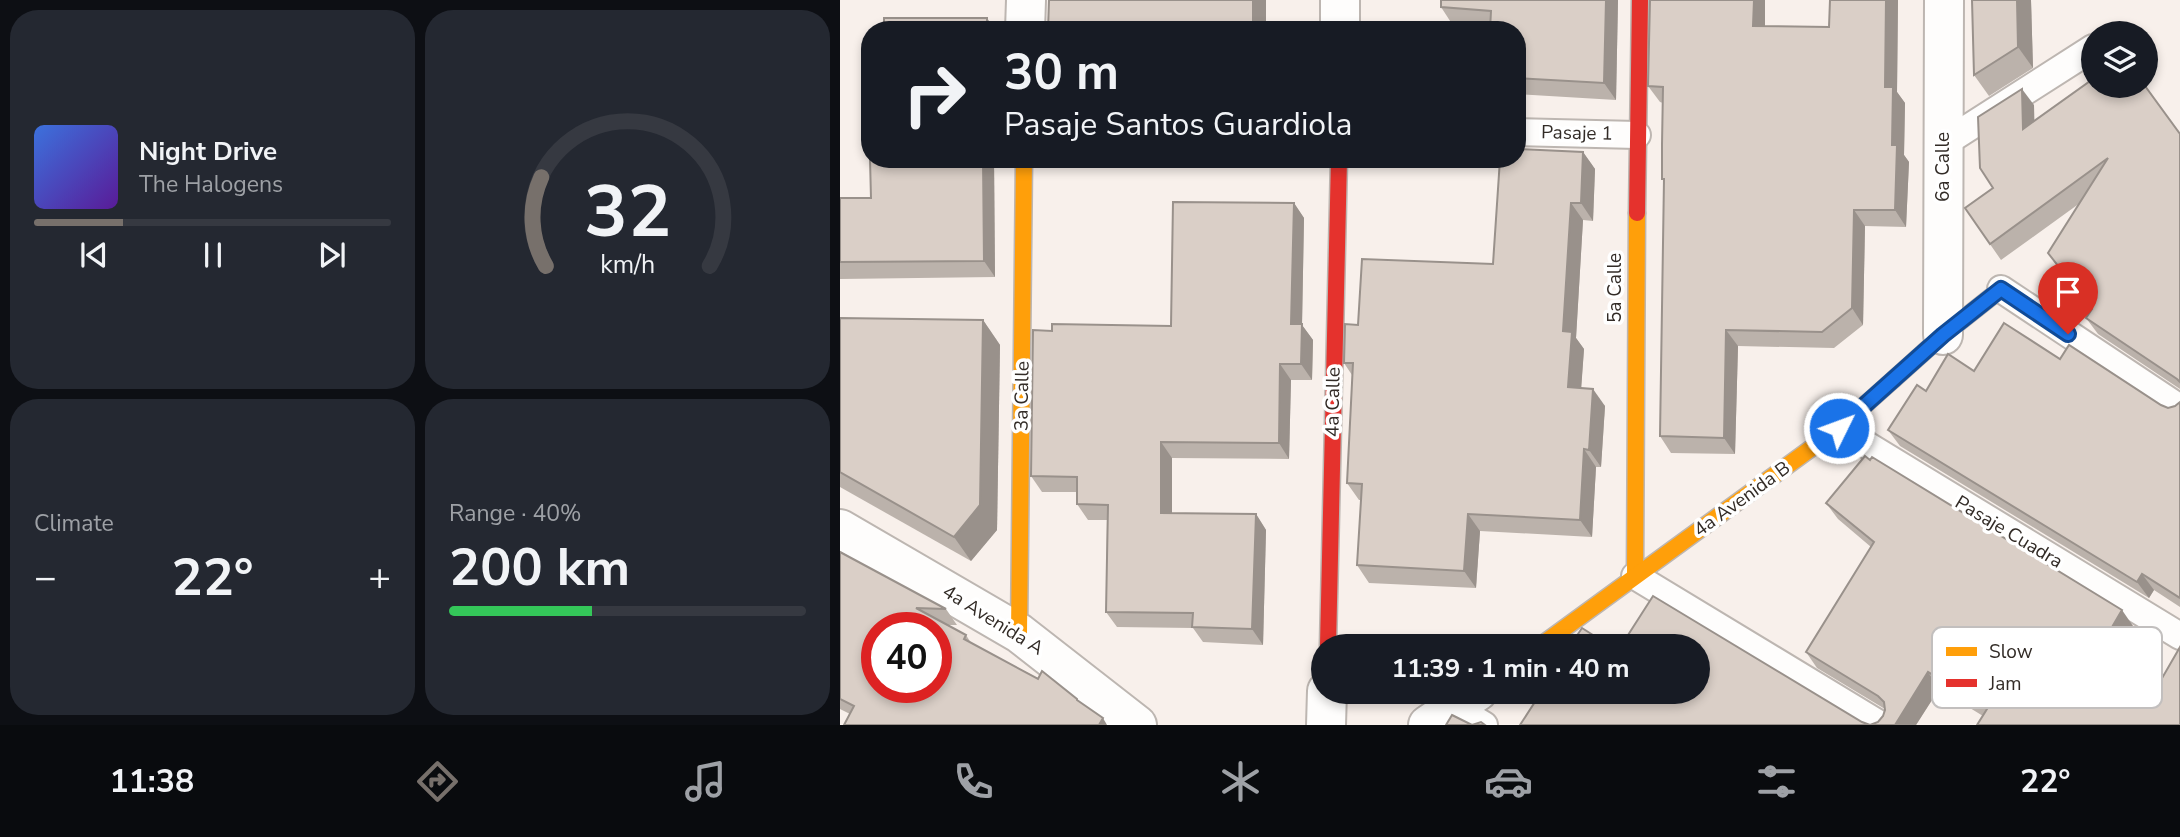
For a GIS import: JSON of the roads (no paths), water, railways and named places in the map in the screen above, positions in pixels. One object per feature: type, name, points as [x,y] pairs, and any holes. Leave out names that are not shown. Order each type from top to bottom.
[{"type":"street","points":[[1025,21],[1026,0]]},
{"type":"street","points":[[1340,0],[1340,21]]},
{"type":"street","name":"5a Calle","points":[[1635,576],[1640,0]]},
{"type":"street","name":"6a Calle","points":[[1943,335],[1944,0]]},
{"type":"street","name":"3a Calle","points":[[1020,633],[1024,168]]},
{"type":"street","name":"4a Calle","points":[[1328,634],[1339,168]]},
{"type":"street","name":"4a Avenida B","points":[[1556,634],[1839,428],[1943,335],[2001,289]]},
{"type":"street","name":"4a Avenida A","points":[[840,529],[1020,633],[1137,725]]},
{"type":"street","points":[[1326,725],[1327,704]]},
{"type":"lane","points":[[1943,145],[2081,56]]},
{"type":"lane","name":"Pasaje 1","points":[[1526,132],[1637,135]]},
{"type":"lane","points":[[2001,289],[2180,408]]},
{"type":"lane","name":"Pasaje Cuadra","points":[[1839,428],[2180,636]]},
{"type":"lane","points":[[1635,576],[1881,725]]}]
